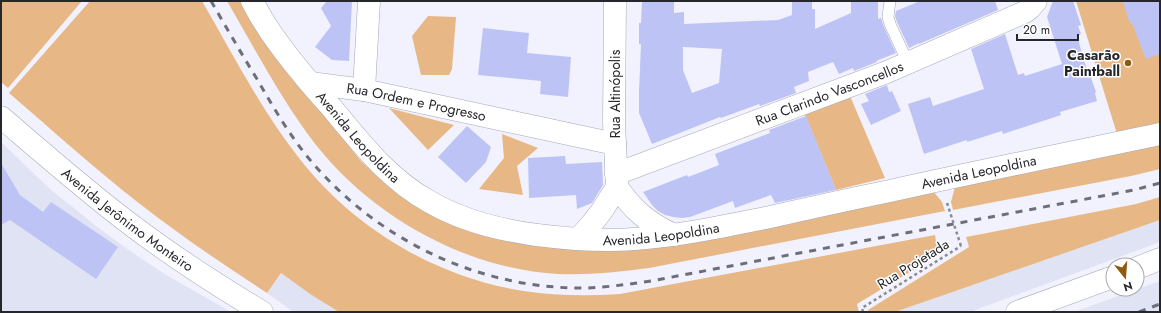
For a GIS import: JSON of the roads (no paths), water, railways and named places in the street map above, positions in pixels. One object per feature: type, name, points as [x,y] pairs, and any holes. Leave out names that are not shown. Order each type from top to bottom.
[{"type":"street","name":"Avenida Leopoldina","points":[[252,1],[277,42],[369,153],[388,173],[429,202],[471,221],[492,227],[533,235],[566,239],[598,240],[631,240],[674,235],[720,227],[1160,134]]},
{"type":"street","points":[[364,90],[369,1]]},
{"type":"street","name":"Rua Altinópolis","points":[[615,1],[614,115],[617,180]]},
{"type":"street","name":"Rua Clarindo Vasconcellos","points":[[617,180],[880,75],[1025,12],[1036,1]]},
{"type":"street","name":"Rua Ordem e Progresso","points":[[310,83],[364,90],[615,144]]},
{"type":"street","name":"Avenida Jerônimo Monteiro","points":[[1,117],[76,181],[130,224],[181,261],[262,312]]},
{"type":"street","points":[[617,180],[626,200],[638,213],[655,225],[674,235]]},
{"type":"street","points":[[578,239],[601,212],[617,180]]},
{"type":"street","points":[[1145,265],[1160,259]]},
{"type":"street","points":[[1017,312],[1105,280]]},
{"type":"lane","points":[[890,1],[888,17],[890,24],[908,63]]},
{"type":"railway","points":[[211,1],[286,127],[306,155],[333,185],[363,212],[396,235],[432,254],[469,269],[508,280],[547,286],[588,288],[651,281],[1134,190],[1160,183]]},
{"type":"railway","points":[[1139,312],[1160,304]]},
{"type":"place","name":"Casarão Paintball","points":[[1128,63]]}]
